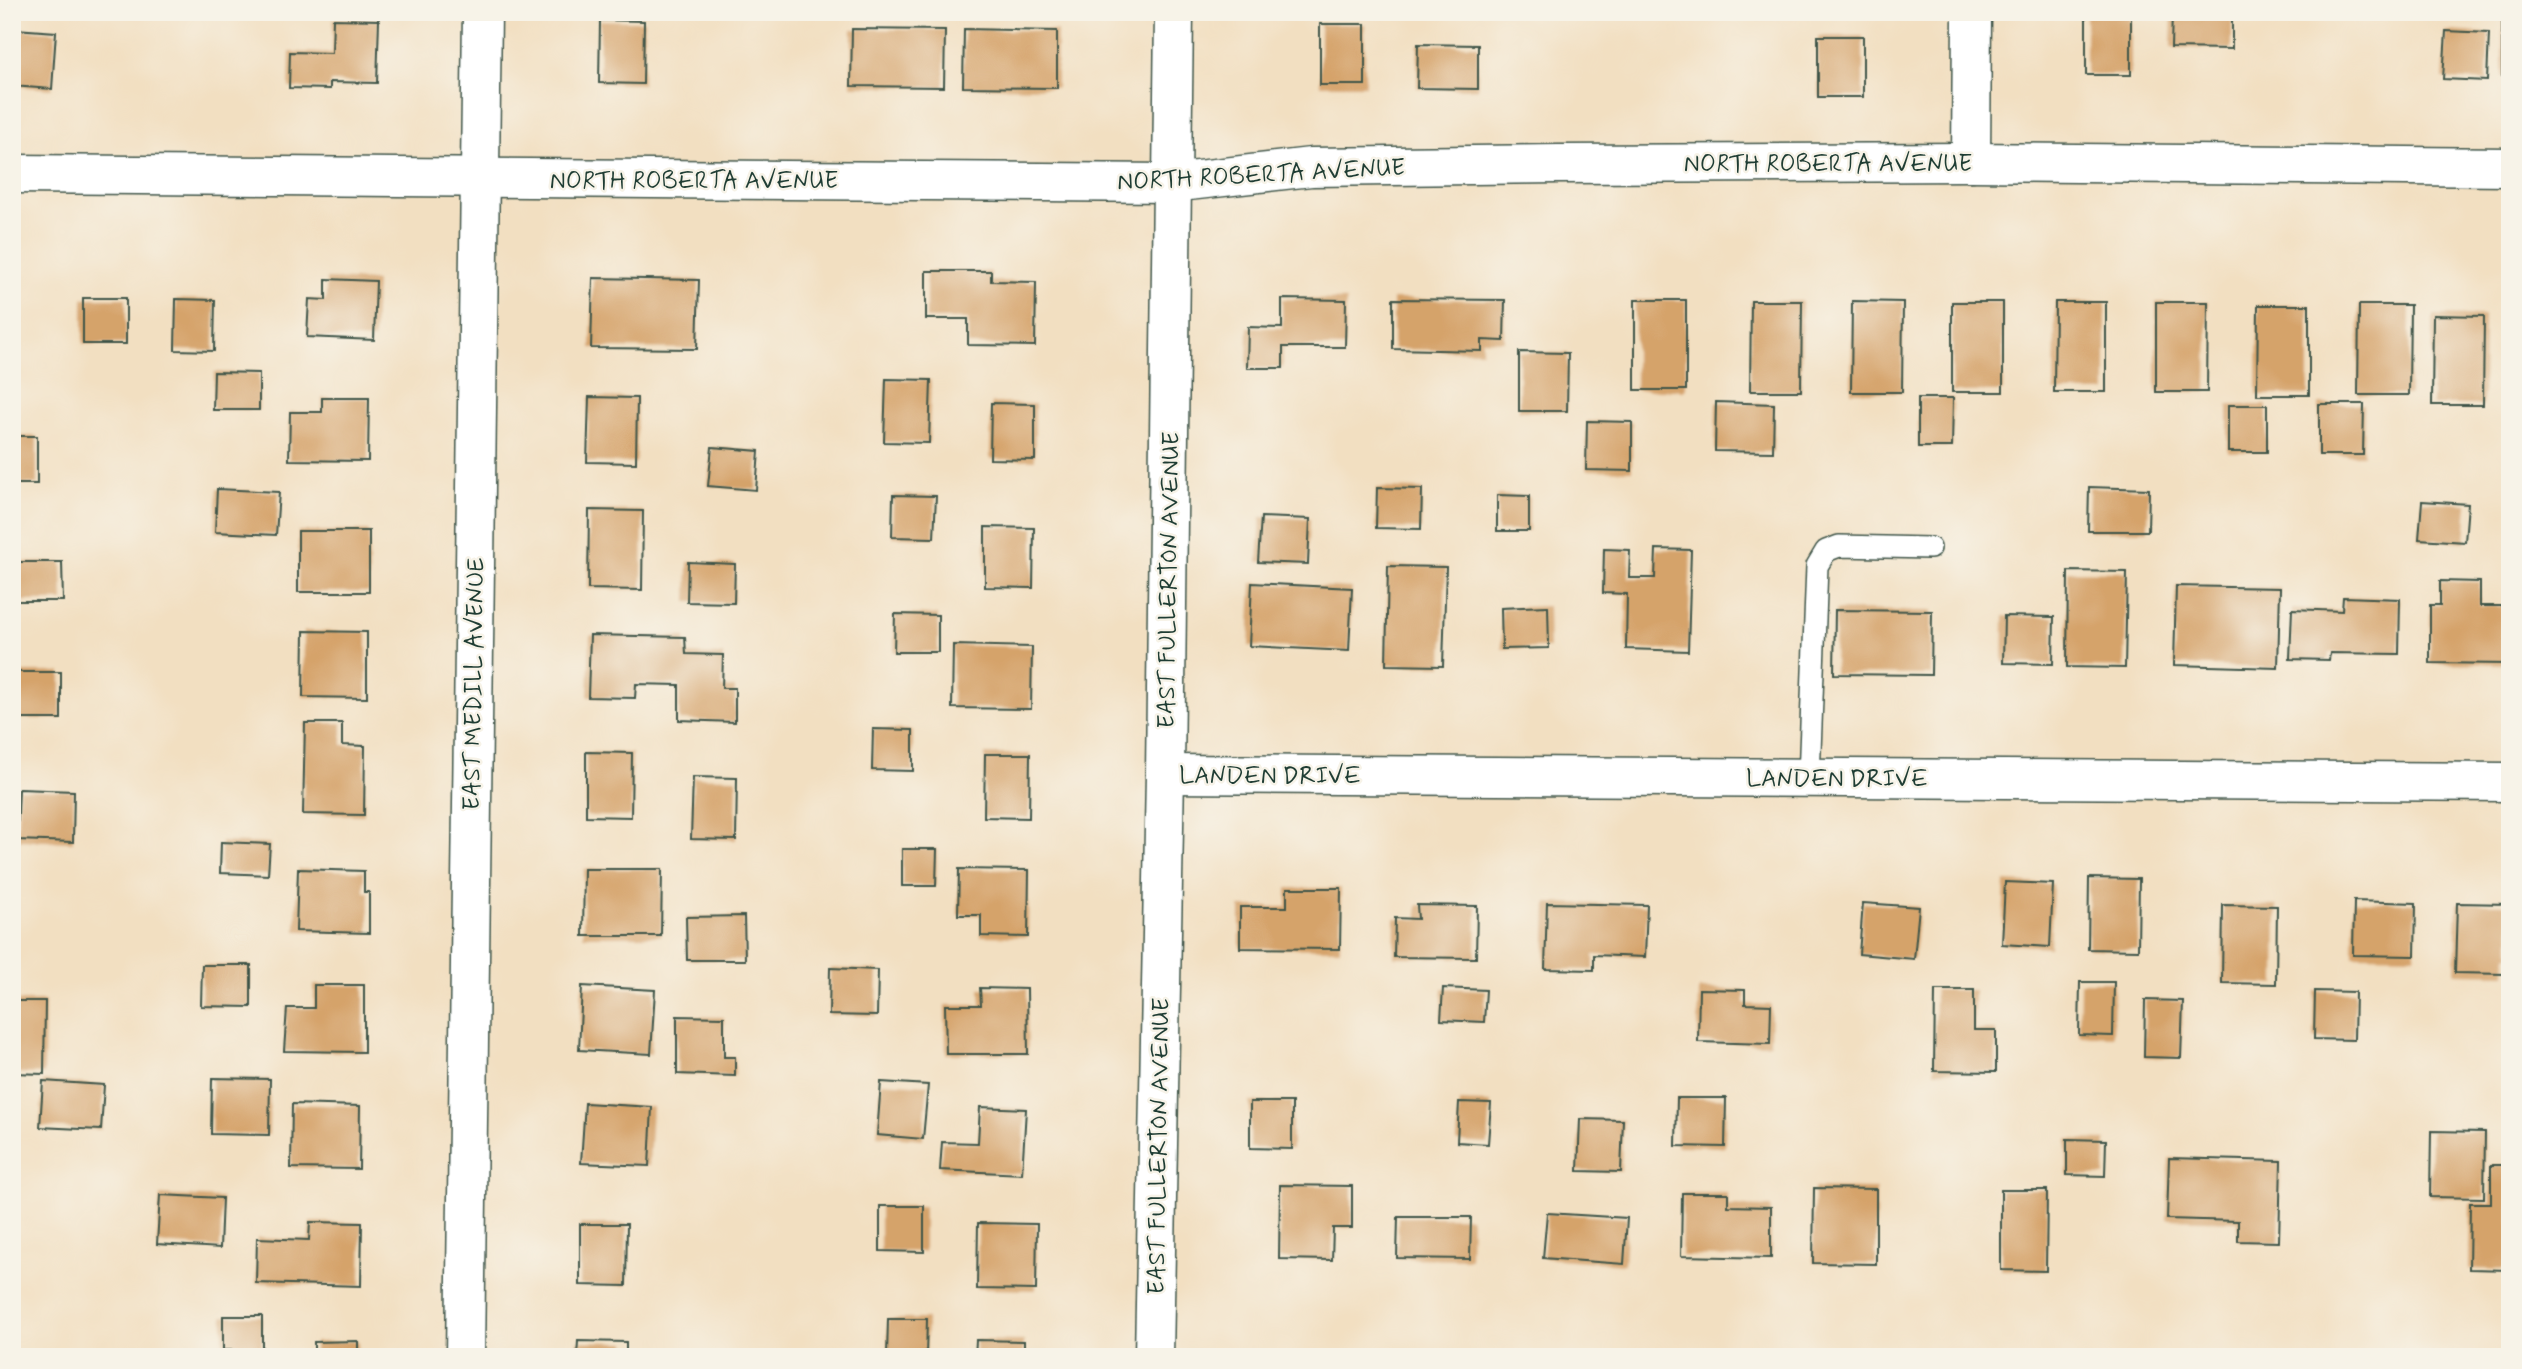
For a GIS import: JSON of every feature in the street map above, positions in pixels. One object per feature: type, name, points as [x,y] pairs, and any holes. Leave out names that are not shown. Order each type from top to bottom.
[{"type":"street","name":"EAST MEDILL AVENUE","points":[[465,1357],[482,12]]},
{"type":"street","name":"EAST FULLERTON AVENUE","points":[[1154,1357],[1165,774],[1174,12]]},
{"type":"street","points":[[1971,162],[1972,12]]},
{"type":"street","name":"NORTH ROBERTA AVENUE","points":[[12,174],[1171,183],[1311,167],[1971,162],[2510,167]]},
{"type":"street","name":"LANDEN DRIVE","points":[[1165,774],[2510,782]]},
{"type":"lane","points":[[1809,778],[1817,566],[1826,551],[1839,546],[1930,548]]},
{"type":"building","points":[[12,12],[16,12],[15,29],[56,32],[52,89],[12,86]]},
{"type":"building","points":[[2172,12],[2232,12],[2232,49],[2171,48]]},
{"type":"building","points":[[2086,14],[2131,14],[2131,75],[2086,75]]},
{"type":"building","points":[[2502,15],[2510,15],[2510,76],[2502,76]]},
{"type":"building","points":[[333,19],[379,20],[377,83],[330,82],[330,89],[289,88],[290,52],[332,53]]},
{"type":"building","points":[[600,20],[644,21],[643,84],[599,83]]},
{"type":"building","points":[[1320,24],[1365,24],[1365,85],[1320,85]]},
{"type":"building","points":[[852,29],[945,30],[944,87],[851,86]]},
{"type":"building","points":[[964,29],[1057,31],[1057,88],[963,87]]},
{"type":"building","points":[[2446,31],[2489,33],[2487,81],[2443,79]]},
{"type":"building","points":[[1818,36],[1863,36],[1863,97],[1818,97]]},
{"type":"building","points":[[1418,44],[1478,45],[1478,89],[1417,88]]},
{"type":"building","points":[[926,271],[991,271],[991,281],[1036,282],[1035,346],[968,345],[968,319],[926,319]]},
{"type":"building","points":[[593,278],[699,280],[697,349],[591,348]]},
{"type":"building","points":[[326,279],[376,281],[374,340],[307,337],[309,299],[326,300]]},
{"type":"building","points":[[12,287],[16,287],[15,351],[12,351]]},
{"type":"building","points":[[83,298],[126,298],[126,344],[83,344]]},
{"type":"building","points":[[176,299],[215,300],[214,351],[175,350]]},
{"type":"building","points":[[1282,299],[1346,300],[1345,347],[1283,347],[1283,368],[1247,368],[1248,327],[1282,328]]},
{"type":"building","points":[[1393,299],[1505,300],[1504,341],[1482,340],[1482,351],[1393,349]]},
{"type":"building","points":[[1635,300],[1686,300],[1686,390],[1635,390]]},
{"type":"building","points":[[1751,301],[1802,301],[1801,391],[1750,391]]},
{"type":"building","points":[[1852,301],[1903,302],[1902,392],[1851,392]]},
{"type":"building","points":[[1952,302],[2003,302],[2003,392],[1952,392]]},
{"type":"building","points":[[2055,302],[2106,302],[2106,392],[2054,392]]},
{"type":"building","points":[[2156,302],[2208,302],[2207,392],[2156,392]]},
{"type":"building","points":[[2258,305],[2309,305],[2309,395],[2257,395]]},
{"type":"building","points":[[2359,305],[2410,305],[2409,395],[2358,395]]},
{"type":"building","points":[[2433,315],[2484,316],[2483,405],[2432,405]]},
{"type":"building","points":[[1519,352],[1568,353],[1567,411],[1519,411]]},
{"type":"building","points":[[214,372],[259,373],[259,410],[213,410]]},
{"type":"building","points":[[886,379],[931,380],[929,443],[884,442]]},
{"type":"building","points":[[589,397],[637,398],[636,463],[587,462]]},
{"type":"building","points":[[322,398],[369,398],[368,461],[289,460],[290,412],[322,412]]},
{"type":"building","points":[[1918,398],[1953,398],[1952,447],[1918,447]]},
{"type":"building","points":[[1716,402],[1774,404],[1773,452],[1715,451]]},
{"type":"building","points":[[991,403],[1035,404],[1035,460],[990,459]]},
{"type":"building","points":[[2319,404],[2364,404],[2363,455],[2319,455]]},
{"type":"building","points":[[2228,405],[2267,405],[2267,452],[2228,452]]},
{"type":"building","points":[[1587,421],[1632,422],[1632,471],[1586,470]]},
{"type":"building","points":[[12,436],[37,436],[37,484],[12,484]]},
{"type":"building","points":[[712,447],[759,451],[756,490],[708,486]]},
{"type":"building","points":[[2089,487],[2149,489],[2148,531],[2088,531]]},
{"type":"building","points":[[1377,488],[1422,489],[1421,529],[1376,528]]},
{"type":"building","points":[[217,489],[279,492],[276,535],[215,532]]},
{"type":"building","points":[[893,495],[936,496],[934,538],[892,537]]},
{"type":"building","points":[[1497,495],[1529,496],[1529,531],[1497,531]]},
{"type":"building","points":[[2422,501],[2468,504],[2465,542],[2419,539]]},
{"type":"building","points":[[589,510],[643,511],[642,590],[588,589]]},
{"type":"building","points":[[1261,517],[1310,519],[1308,564],[1258,562]]},
{"type":"building","points":[[985,527],[1034,528],[1033,588],[985,587]]},
{"type":"building","points":[[298,531],[369,531],[369,592],[298,592]]},
{"type":"building","points":[[1604,549],[1630,550],[1629,578],[1655,578],[1656,549],[1691,550],[1688,651],[1626,649],[1627,594],[1603,593]]},
{"type":"building","points":[[14,562],[62,562],[63,601],[15,601]]},
{"type":"building","points":[[688,562],[735,564],[734,603],[687,602]]},
{"type":"building","points":[[1388,566],[1446,567],[1443,666],[1386,665]]},
{"type":"building","points":[[2068,571],[2127,572],[2125,668],[2067,667]]},
{"type":"building","points":[[2440,581],[2480,582],[2480,606],[2510,606],[2510,664],[2430,663],[2430,605],[2440,605]]},
{"type":"building","points":[[1252,583],[1352,588],[1349,651],[1249,646]]},
{"type":"building","points":[[2176,586],[2280,588],[2278,668],[2174,665]]},
{"type":"building","points":[[2343,597],[2400,599],[2399,654],[2330,653],[2329,660],[2290,659],[2292,609],[2342,611]]},
{"type":"building","points":[[1548,606],[1549,648],[1502,649],[1501,608]]},
{"type":"building","points":[[1835,610],[1932,611],[1931,675],[1834,674]]},
{"type":"building","points":[[895,614],[938,615],[938,652],[894,652]]},
{"type":"building","points":[[2004,616],[2054,617],[2053,664],[2003,663]]},
{"type":"building","points":[[304,631],[367,632],[367,698],[303,697]]},
{"type":"building","points":[[590,635],[685,637],[686,654],[723,655],[722,688],[735,688],[735,722],[679,720],[679,685],[636,684],[635,698],[588,697]]},
{"type":"building","points":[[953,645],[1032,647],[1031,709],[952,708]]},
{"type":"building","points":[[16,672],[61,672],[61,719],[16,719]]},
{"type":"building","points":[[305,723],[342,723],[342,745],[365,746],[364,815],[303,814]]},
{"type":"building","points":[[873,729],[913,730],[913,771],[872,770]]},
{"type":"building","points":[[586,752],[632,753],[631,817],[586,816]]},
{"type":"building","points":[[985,754],[1030,754],[1029,818],[984,817]]},
{"type":"building","points":[[693,777],[737,778],[736,840],[691,839]]},
{"type":"building","points":[[19,789],[74,791],[73,842],[17,840]]},
{"type":"building","points":[[221,842],[270,844],[268,875],[220,873]]},
{"type":"building","points":[[902,849],[937,849],[936,886],[902,886]]},
{"type":"building","points":[[298,869],[364,871],[364,892],[369,892],[369,933],[296,931]]},
{"type":"building","points":[[584,869],[662,869],[661,936],[583,936]]},
{"type":"building","points":[[959,869],[1029,870],[1028,937],[981,936],[981,915],[958,915]]},
{"type":"building","points":[[2089,878],[2139,879],[2138,950],[2088,949]]},
{"type":"building","points":[[2005,882],[2053,884],[2050,947],[2002,944]]},
{"type":"building","points":[[1287,888],[1341,888],[1340,949],[1240,948],[1240,907],[1287,907]]},
{"type":"building","points":[[2354,901],[2416,903],[2415,956],[2353,955]]},
{"type":"building","points":[[1547,903],[1647,905],[1645,957],[1594,955],[1594,970],[1545,969]]},
{"type":"building","points":[[1863,903],[1919,907],[1914,959],[1859,954]]},
{"type":"building","points":[[2457,903],[2510,904],[2510,956],[2507,956],[2506,974],[2455,973]]},
{"type":"building","points":[[1417,905],[1477,906],[1476,958],[1394,957],[1395,918],[1418,919]]},
{"type":"building","points":[[2223,905],[2277,906],[2276,984],[2222,983]]},
{"type":"building","points":[[744,916],[745,960],[687,960],[686,917]]},
{"type":"building","points":[[202,965],[251,965],[251,1007],[201,1006]]},
{"type":"building","points":[[830,968],[878,970],[877,1016],[829,1015]]},
{"type":"building","points":[[2080,982],[2114,982],[2113,1036],[2079,1035]]},
{"type":"building","points":[[314,985],[364,985],[364,1052],[284,1051],[287,1008],[314,1008]]},
{"type":"building","points":[[582,986],[655,990],[651,1054],[579,1050]]},
{"type":"building","points":[[980,988],[1027,989],[1028,1054],[946,1054],[945,1005],[981,1005]]},
{"type":"building","points":[[1443,988],[1486,990],[1484,1022],[1441,1020]]},
{"type":"building","points":[[1699,989],[1745,990],[1745,1004],[1771,1005],[1770,1044],[1698,1042]]},
{"type":"building","points":[[1935,990],[1974,990],[1974,1030],[1996,1030],[1996,1072],[1934,1071]]},
{"type":"building","points":[[2315,991],[2355,992],[2354,1040],[2314,1039]]},
{"type":"building","points":[[2145,1000],[2183,1001],[2181,1058],[2144,1057]]},
{"type":"building","points":[[12,1001],[45,1001],[44,1074],[12,1073]]},
{"type":"building","points":[[677,1016],[724,1017],[724,1057],[735,1057],[735,1076],[677,1074]]},
{"type":"building","points":[[212,1078],[270,1079],[269,1135],[211,1134]]},
{"type":"building","points":[[43,1081],[104,1085],[101,1130],[40,1127]]},
{"type":"building","points":[[881,1082],[928,1085],[923,1139],[877,1135]]},
{"type":"building","points":[[1677,1098],[1726,1098],[1725,1147],[1676,1146]]},
{"type":"building","points":[[1250,1102],[1292,1102],[1292,1149],[1250,1148]]},
{"type":"building","points":[[1459,1102],[1491,1103],[1488,1144],[1457,1142]]},
{"type":"building","points":[[585,1103],[652,1107],[649,1166],[581,1163]]},
{"type":"building","points":[[292,1104],[360,1106],[359,1169],[291,1168]]},
{"type":"building","points":[[980,1107],[1026,1109],[1022,1174],[940,1170],[942,1142],[978,1143]]},
{"type":"building","points":[[1580,1119],[1623,1120],[1621,1172],[1578,1171]]},
{"type":"building","points":[[2431,1131],[2485,1132],[2484,1198],[2430,1197]]},
{"type":"building","points":[[2067,1139],[2106,1140],[2105,1176],[2067,1175]]},
{"type":"building","points":[[2169,1158],[2281,1161],[2279,1242],[2238,1241],[2238,1221],[2167,1219]]},
{"type":"building","points":[[2491,1165],[2510,1165],[2510,1270],[2469,1269],[2470,1203],[2491,1203]]},
{"type":"building","points":[[1280,1185],[1352,1186],[1352,1228],[1333,1228],[1332,1260],[1279,1259]]},
{"type":"building","points":[[1814,1188],[1876,1189],[1876,1264],[1813,1263]]},
{"type":"building","points":[[2001,1190],[2047,1190],[2046,1271],[2001,1270]]},
{"type":"building","points":[[1682,1193],[1728,1193],[1728,1206],[1771,1207],[1771,1258],[1681,1256]]},
{"type":"building","points":[[160,1195],[222,1198],[220,1248],[157,1244]]},
{"type":"building","points":[[880,1206],[924,1206],[924,1252],[880,1251]]},
{"type":"building","points":[[1547,1213],[1627,1218],[1624,1264],[1543,1258]]},
{"type":"building","points":[[1398,1217],[1471,1217],[1470,1259],[1397,1258]]},
{"type":"building","points":[[310,1222],[362,1223],[361,1286],[256,1283],[257,1238],[309,1240]]},
{"type":"building","points":[[978,1223],[1037,1224],[1036,1290],[977,1289]]},
{"type":"building","points":[[580,1224],[627,1224],[626,1286],[580,1285]]},
{"type":"building","points":[[223,1316],[262,1316],[262,1351],[223,1350]]},
{"type":"building","points":[[888,1319],[927,1319],[926,1357],[887,1357]]},
{"type":"building","points":[[976,1340],[1024,1341],[1024,1357],[975,1357]]},
{"type":"building","points":[[358,1341],[358,1357],[314,1357],[314,1342]]},
{"type":"building","points":[[578,1341],[626,1342],[626,1357],[577,1357]]}]
